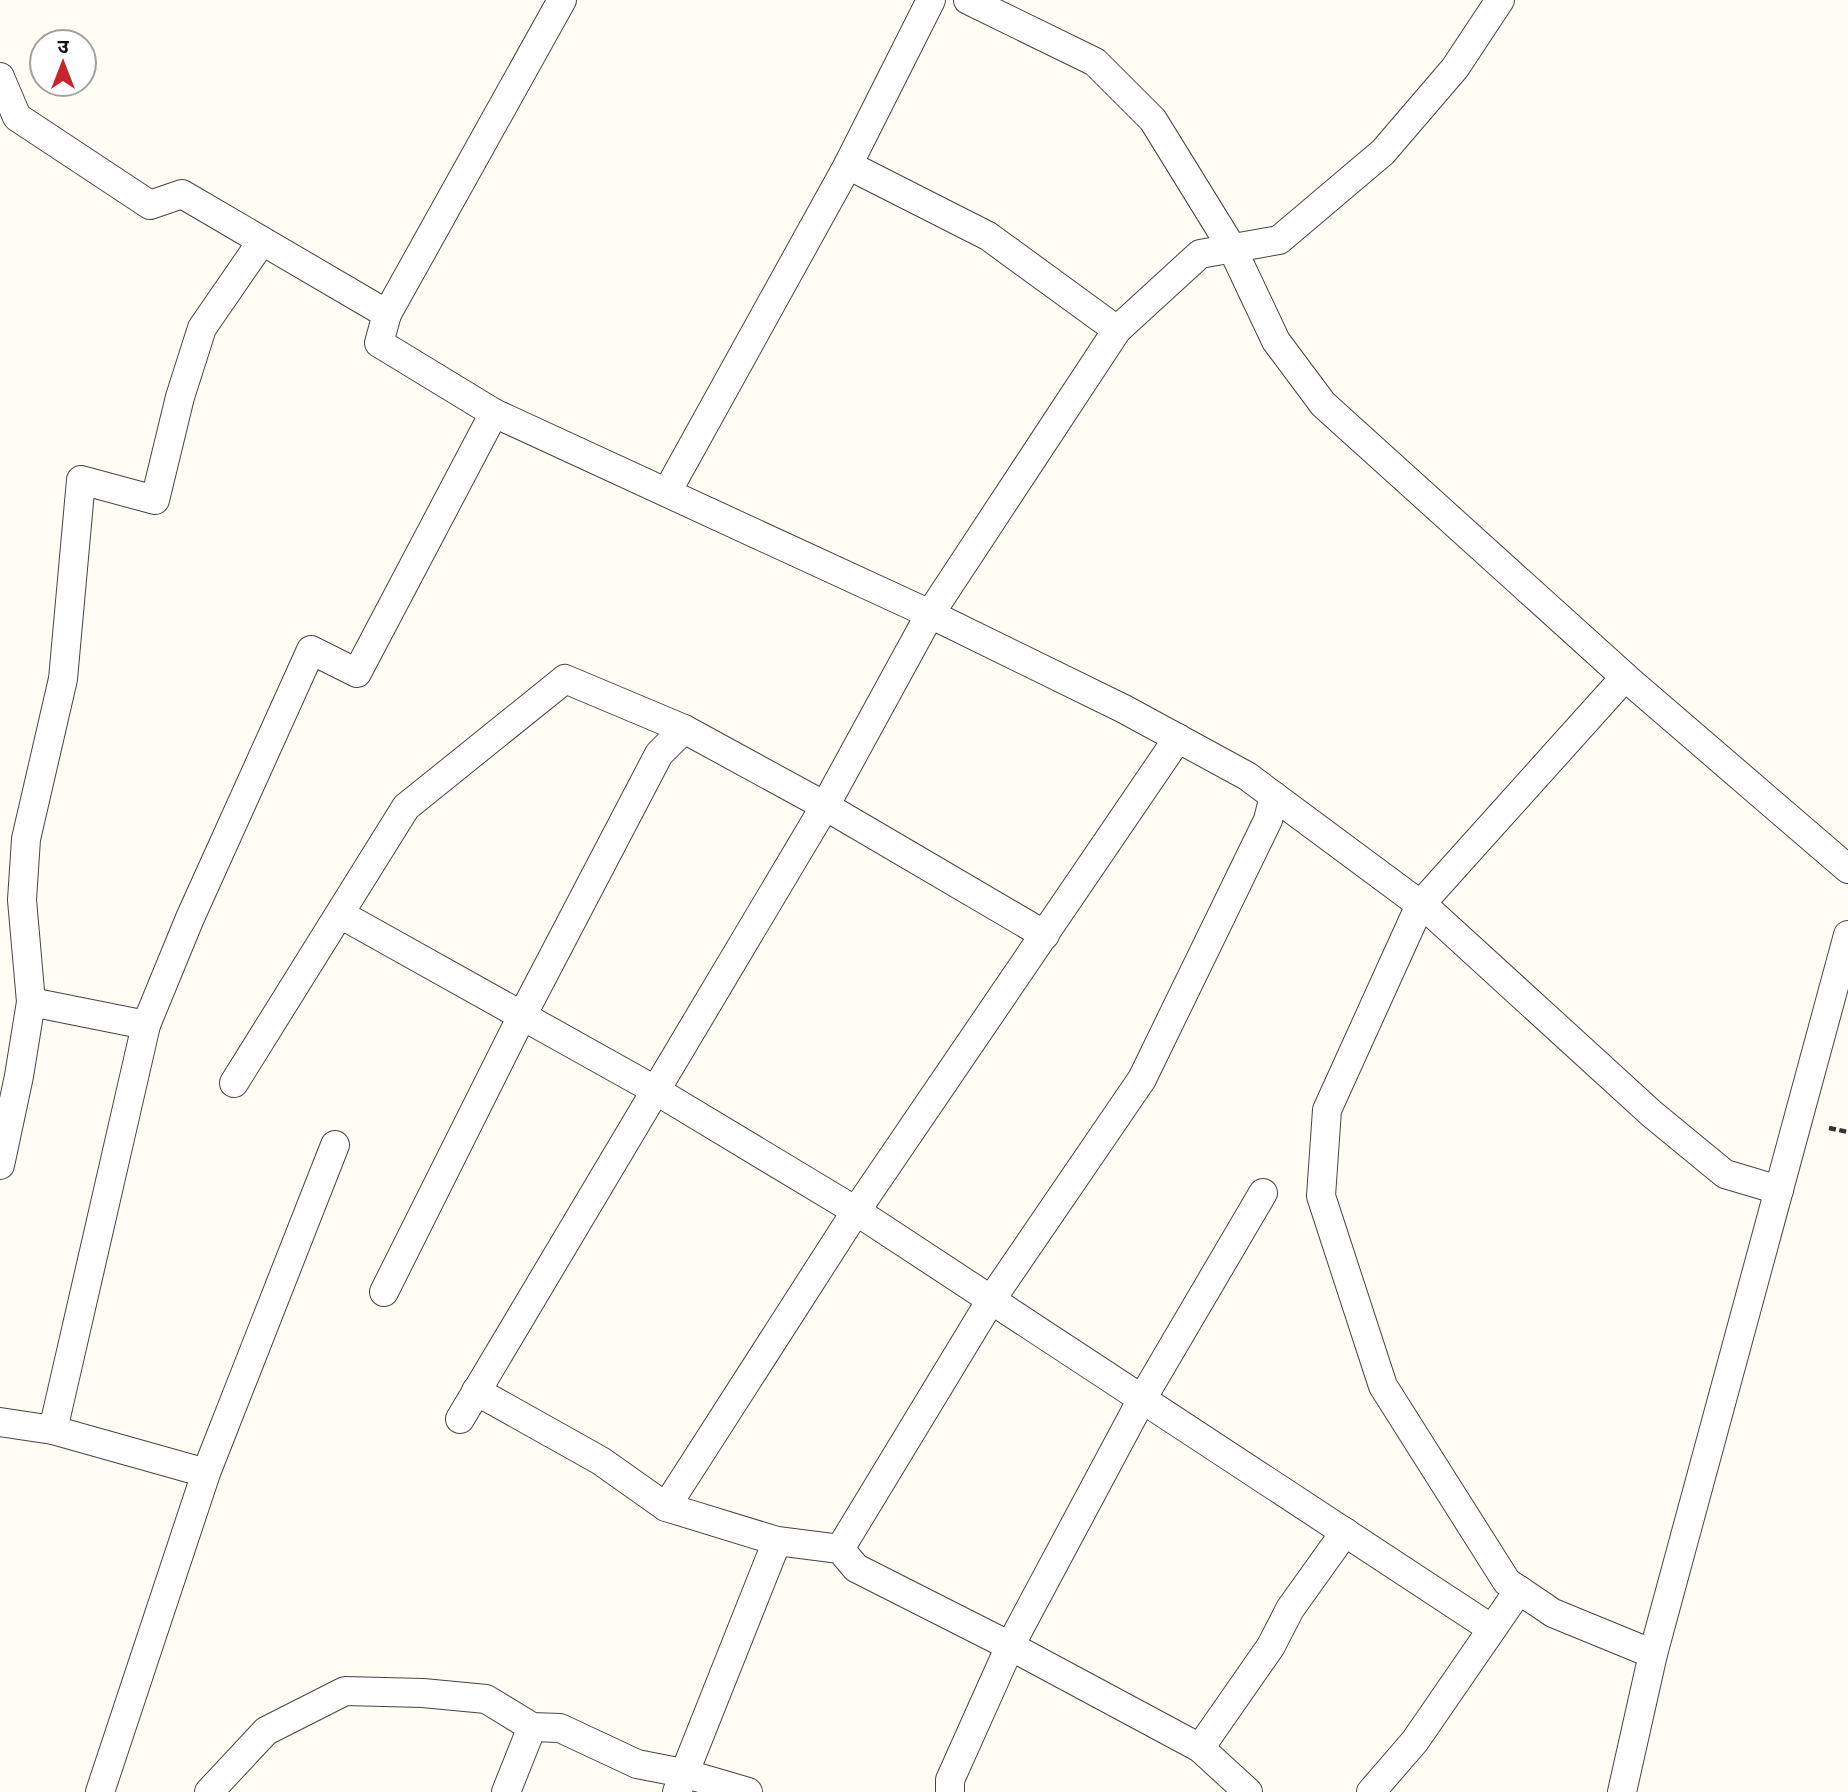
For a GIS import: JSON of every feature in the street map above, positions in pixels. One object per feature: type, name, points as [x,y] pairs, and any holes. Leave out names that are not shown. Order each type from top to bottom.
[{"type":"street","points":[[562,0],[387,314],[379,343],[494,412],[930,614],[1124,709],[1247,776],[1433,914],[1652,1114],[1725,1174],[1779,1190]]},
{"type":"street","points":[[667,492],[848,165],[932,0]]},
{"type":"street","points":[[968,0],[1095,62],[1153,120],[1233,248],[1276,341],[1323,404],[1625,677],[1848,869]]},
{"type":"street","points":[[460,1419],[825,806],[930,614],[1117,330],[1200,254],[1279,240],[1383,152],[1455,68],[1500,0]]},
{"type":"street","points":[[0,77],[17,117],[150,205],[182,194],[387,314]]},
{"type":"street","points":[[848,165],[988,236],[1117,330]]},
{"type":"street","points":[[0,1165],[31,1002],[22,900],[26,839],[63,679],[81,480],[155,500],[180,397],[202,328],[262,241]]},
{"type":"street","points":[[53,1430],[146,1024],[190,918],[311,650],[357,673],[494,412]]},
{"type":"street","points":[[1625,677],[1420,905],[1327,1110],[1321,1196],[1383,1385],[1507,1582],[1553,1613],[1653,1654]]},
{"type":"street","points":[[234,1083],[406,807],[565,679],[684,729],[825,806],[1045,935]]},
{"type":"street","points":[[384,1292],[522,1016],[659,754],[684,729]]},
{"type":"street","points":[[666,1507],[856,1211],[1178,738]]},
{"type":"street","points":[[840,1549],[991,1300],[1142,1079],[1268,820],[1274,796]]},
{"type":"street","points":[[340,914],[655,1090],[856,1211],[1492,1629]]},
{"type":"street","points":[[1622,1792],[1653,1654],[1848,935]]},
{"type":"street","points":[[31,1002],[146,1024]]},
{"type":"street","points":[[100,1792],[206,1473],[335,1145]]},
{"type":"street","points":[[950,1792],[950,1780],[1010,1646],[1142,1399],[1263,1193]]},
{"type":"street","points":[[476,1391],[601,1461],[666,1507],[777,1541],[840,1549],[856,1568],[1010,1646],[1200,1748],[1248,1792]]},
{"type":"street","points":[[0,1422],[53,1430],[206,1473]]},
{"type":"street","points":[[1200,1748],[1271,1646],[1290,1609],[1345,1532]]},
{"type":"street","points":[[680,1782],[777,1541]]},
{"type":"street","points":[[1371,1792],[1415,1741],[1518,1590]]},
{"type":"street","points":[[209,1792],[266,1731],[345,1691],[423,1693],[486,1699],[532,1727],[560,1728],[680,1782],[748,1792]]},
{"type":"street","points":[[506,1792],[532,1727]]}]
